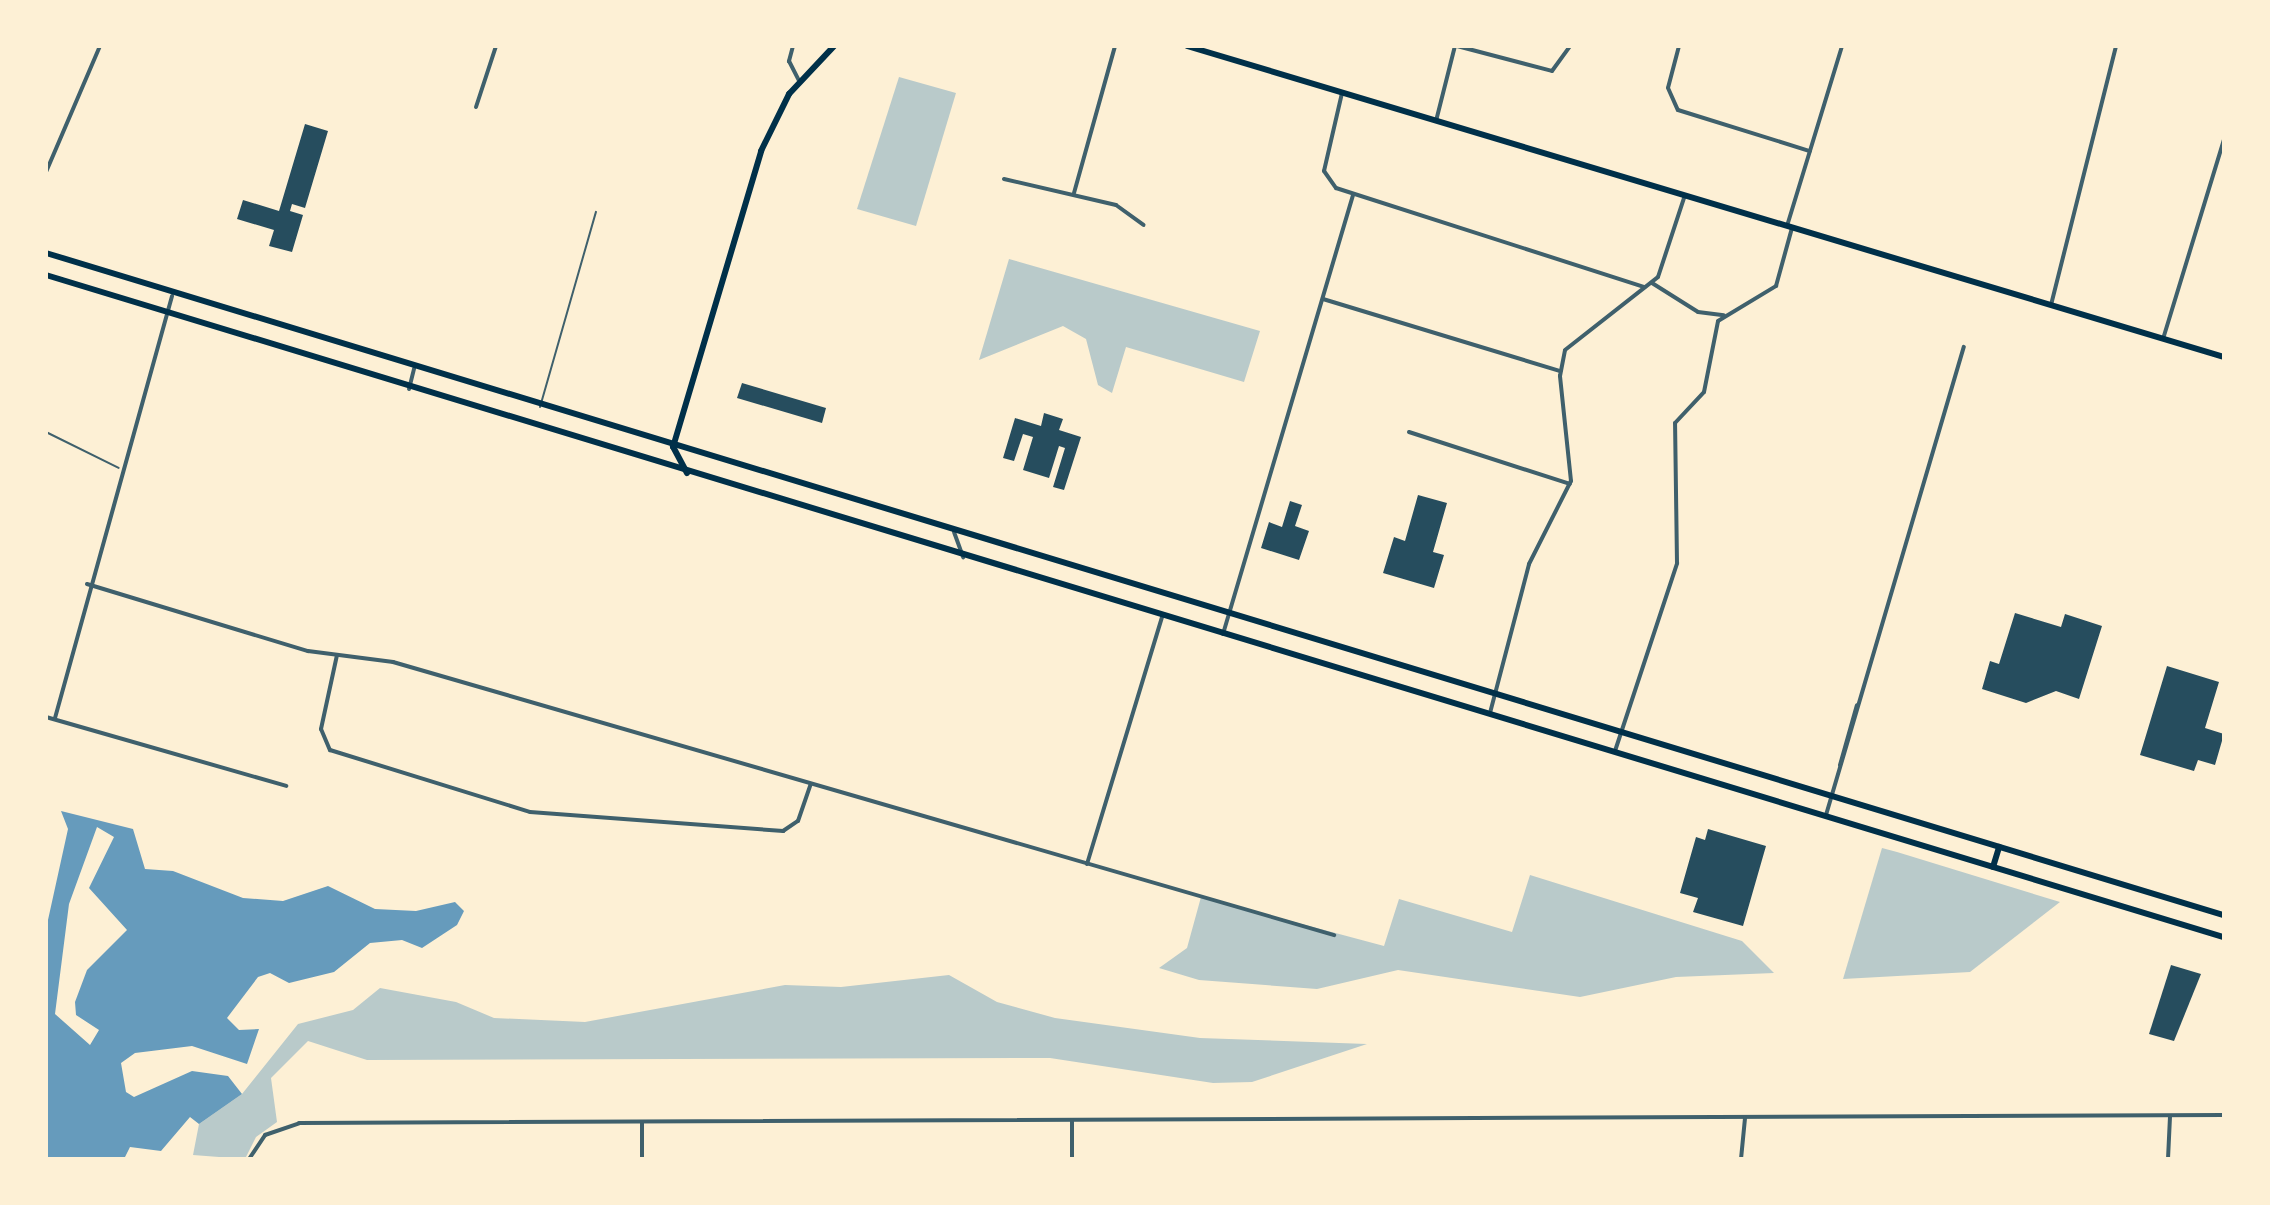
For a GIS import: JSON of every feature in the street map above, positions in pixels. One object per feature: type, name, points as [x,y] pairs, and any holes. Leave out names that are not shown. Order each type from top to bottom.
[{"type":"main road","points":[[687,473],[673,447],[761,151],[799,81],[834,46]]},
{"type":"main road","points":[[1187,46],[2224,357]]},
{"type":"main road","points":[[46,253],[172,296],[2224,915]]},
{"type":"main road","points":[[46,275],[165,316],[2224,937]]},
{"type":"main road","points":[[1993,867],[1999,847]]},
{"type":"street","points":[[46,172],[100,46]]},
{"type":"street","points":[[476,107],[496,46]]},
{"type":"street","points":[[793,46],[789,61],[799,81]]},
{"type":"street","points":[[1074,193],[1115,46]]},
{"type":"street","points":[[1436,121],[1456,46],[1552,71],[1570,46]]},
{"type":"street","points":[[1679,46],[1668,88],[1678,110],[1810,151]]},
{"type":"street","points":[[1652,283],[1698,312],[1724,315],[1776,286],[1810,151],[1842,46]]},
{"type":"street","points":[[2051,305],[2116,46]]},
{"type":"street","points":[[1342,93],[1324,171],[1336,188],[1645,287]]},
{"type":"street","points":[[2163,339],[2224,140]]},
{"type":"street","points":[[1004,179],[1116,205],[1144,225]]},
{"type":"street","points":[[1222,635],[1353,195]]},
{"type":"street","points":[[1489,715],[1529,564],[1570,484],[1560,371],[1567,346],[1652,283],[1685,195]]},
{"type":"street","points":[[55,718],[119,468],[172,296]]},
{"type":"street","points":[[1323,299],[1560,371]]},
{"type":"street","points":[[1614,753],[1677,563],[1675,423],[1704,392],[1724,315]]},
{"type":"street","points":[[1825,817],[1964,347]]},
{"type":"street","points":[[409,389],[414,369]]},
{"type":"street","points":[[1409,432],[1570,484]]},
{"type":"street","points":[[954,532],[963,557]]},
{"type":"street","points":[[87,584],[337,655],[411,668],[1334,935]]},
{"type":"street","points":[[1087,864],[1162,617]]},
{"type":"street","points":[[337,655],[321,729],[330,750],[530,812],[571,820],[783,831],[798,821],[811,784]]},
{"type":"street","points":[[1840,766],[1845,728],[1860,700]]},
{"type":"street","points":[[46,717],[286,786]]},
{"type":"street","points":[[249,1159],[265,1135],[299,1123],[2224,1115]]},
{"type":"street","points":[[2168,1159],[2170,1116]]},
{"type":"street","points":[[1741,1159],[1745,1117]]},
{"type":"street","points":[[1072,1120],[1072,1159]]},
{"type":"street","points":[[642,1122],[642,1159]]},
{"type":"lane","points":[[540,407],[596,212]]},
{"type":"lane","points":[[46,432],[119,468]]},
{"type":"shaded area","points":[[899,77],[956,93],[916,226],[857,209]]},
{"type":"shaded area","points":[[1009,259],[1260,331],[1244,382],[1126,347],[1112,393],[1098,385],[1086,339],[1063,326],[979,360]]},
{"type":"shaded area","points":[[1882,848],[2060,902],[1970,972],[1843,979]]},
{"type":"shaded area","points":[[1530,875],[1742,941],[1774,973],[1676,977],[1580,997],[1398,970],[1317,989],[1199,980],[1159,968],[1187,948],[1201,897],[1384,946],[1399,899],[1512,932]]},
{"type":"shaded area","points":[[949,975],[997,1002],[1055,1018],[1200,1038],[1367,1044],[1252,1082],[1213,1083],[1050,1058],[367,1060],[308,1041],[271,1078],[277,1122],[256,1137],[245,1159],[193,1155],[199,1124],[242,1094],[298,1024],[353,1010],[380,988],[456,1002],[494,1018],[585,1022],[785,985],[841,987]]},
{"type":"water","points":[[61,811],[133,829],[145,869],[173,871],[243,898],[283,901],[328,886],[375,909],[416,911],[455,902],[464,911],[457,925],[422,948],[402,940],[370,943],[334,972],[289,983],[270,973],[258,977],[227,1018],[239,1030],[259,1029],[247,1064],[192,1046],[135,1053],[121,1063],[126,1092],[134,1097],[192,1071],[228,1076],[242,1094],[199,1124],[190,1117],[161,1151],[130,1147],[124,1159],[46,1159],[46,929],[68,829]],"holes":[[[97,827],[114,837],[89,888],[127,930],[87,970],[75,1002],[76,1015],[99,1030],[90,1045],[55,1014],[69,904]]]},
{"type":"building","points":[[305,124],[328,131],[305,208],[292,204],[290,211],[303,215],[292,252],[269,246],[274,230],[237,219],[243,200],[279,211]]},
{"type":"building","points":[[742,383],[826,408],[822,423],[737,398]]},
{"type":"building","points":[[1044,413],[1063,419],[1059,430],[1081,437],[1064,490],[1053,487],[1065,448],[1059,446],[1049,478],[1023,470],[1033,437],[1023,434],[1014,461],[1003,458],[1015,418],[1041,426]]},
{"type":"building","points":[[1418,495],[1447,503],[1433,552],[1444,555],[1434,588],[1383,573],[1394,537],[1405,541]]},
{"type":"building","points":[[1290,501],[1302,505],[1295,526],[1309,531],[1299,560],[1261,548],[1269,522],[1282,527]]},
{"type":"building","points":[[2015,613],[2061,627],[2065,614],[2102,626],[2079,699],[2056,691],[2026,703],[1982,689],[1990,661],[1999,664]]},
{"type":"building","points":[[2167,666],[2219,682],[2205,728],[2224,734],[2215,765],[2198,760],[2194,771],[2140,755]]},
{"type":"building","points":[[1708,829],[1766,846],[1743,926],[1693,912],[1698,898],[1680,893],[1696,837],[1705,840]]},
{"type":"building","points":[[2171,965],[2201,974],[2174,1041],[2149,1034]]}]
